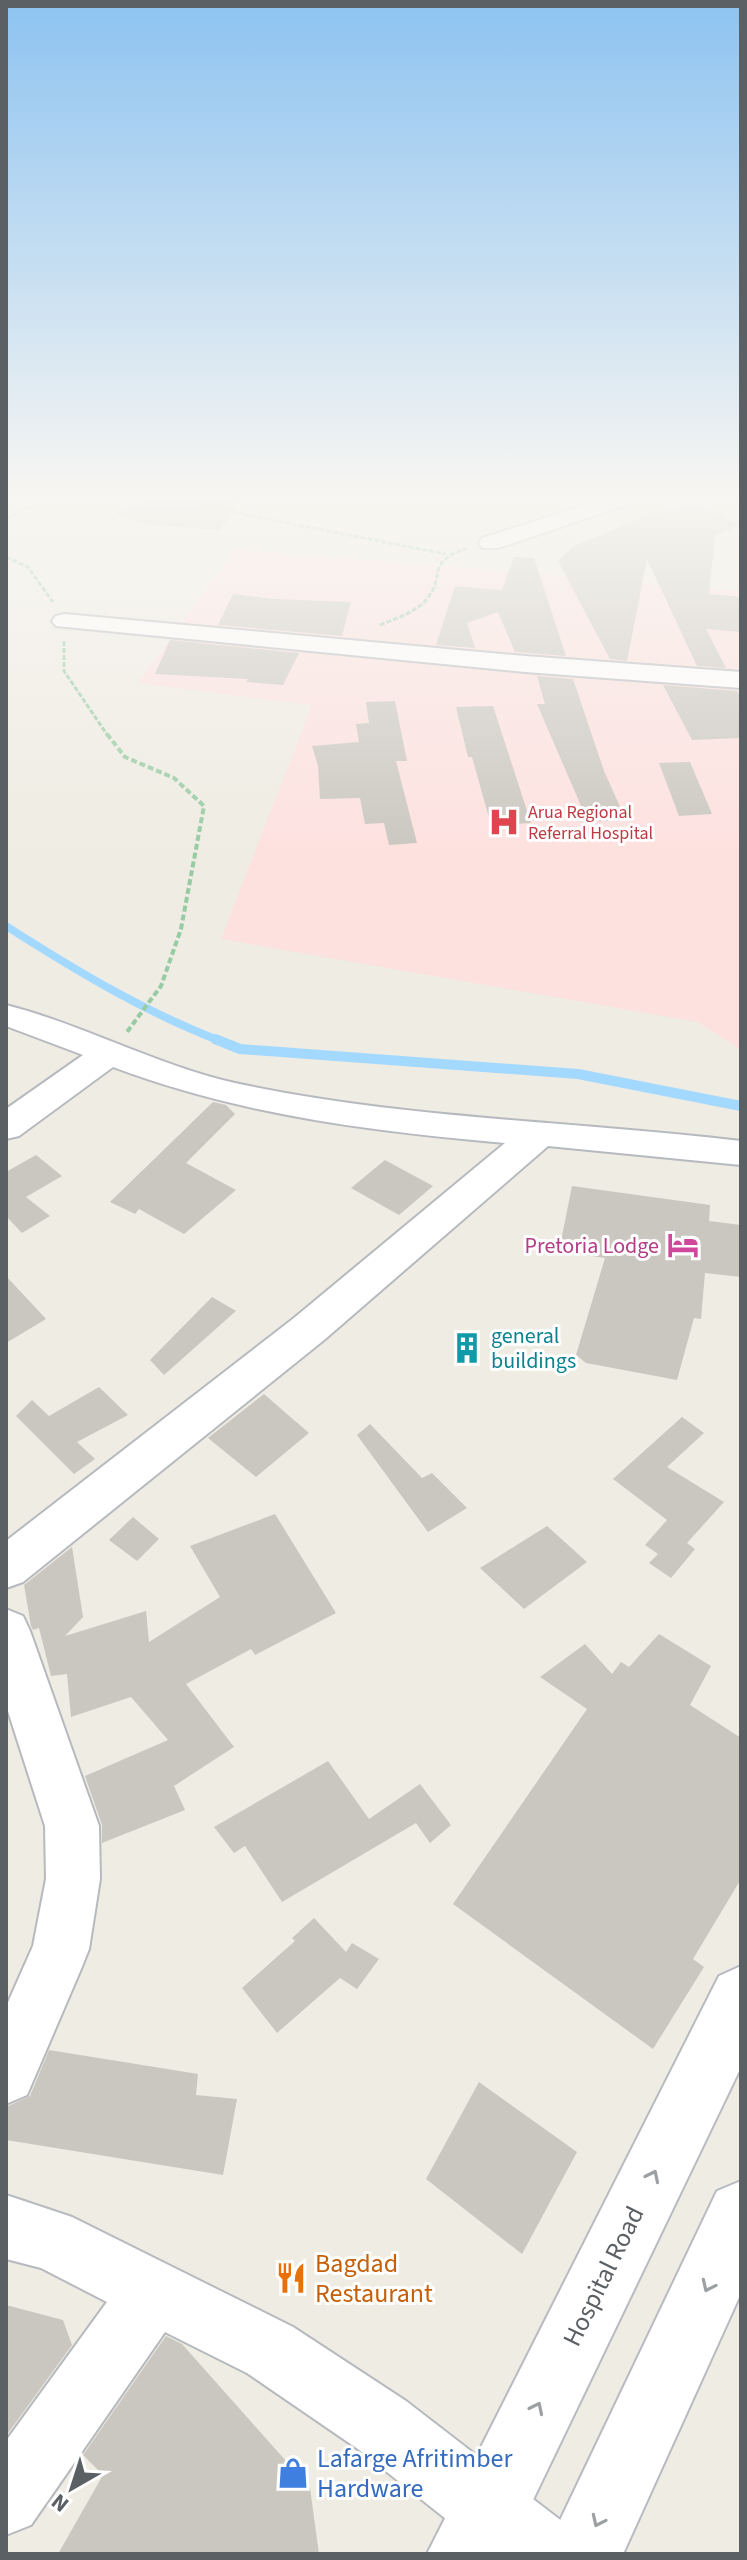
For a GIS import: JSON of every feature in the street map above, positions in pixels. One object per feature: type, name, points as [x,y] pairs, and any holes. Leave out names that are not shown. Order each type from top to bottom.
[{"type":"main road","name":"Hospital Road","points":[[477,2530],[741,1998]]},
{"type":"main road","points":[[583,2554],[741,2215]]},
{"type":"street","points":[[64,621],[741,680]]},
{"type":"street","points":[[6,1015],[234,1094],[370,1116],[741,1153]]},
{"type":"street","points":[[6,1127],[109,1053]]},
{"type":"street","points":[[6,1568],[309,1329],[539,1134]]},
{"type":"street","points":[[6,1631],[72,1826],[73,1879],[61,1949],[6,2074]]},
{"type":"street","points":[[6,2227],[50,2239],[270,2350],[382,2425],[477,2530],[547,2554]]},
{"type":"street","points":[[6,2500],[155,2290]]},
{"type":"path","points":[[61,616],[64,621],[64,671],[92,716],[125,757],[174,778],[204,806],[185,915],[161,986],[109,1053]]},
{"type":"path","points":[[331,646],[399,616]]},
{"type":"shaded area","name":"Arua Regional Referral Hospital","points":[[187,616],[741,616],[741,1050],[698,1022],[221,939],[312,705],[138,683]]},
{"type":"building","points":[[222,616],[347,616],[342,636],[218,625]]},
{"type":"building","points":[[445,616],[485,616],[467,623],[475,648],[436,645]]},
{"type":"building","points":[[500,616],[553,616],[566,656],[515,652]]},
{"type":"building","points":[[587,616],[636,616],[627,661],[610,659]]},
{"type":"building","points":[[674,616],[741,616],[741,632],[706,629],[726,668],[697,666]]},
{"type":"building","points":[[170,640],[299,653],[283,685],[246,682],[248,679],[155,674]]},
{"type":"building","points":[[537,676],[573,679],[604,771],[626,820],[588,822],[537,704],[545,704]]},
{"type":"building","points":[[663,685],[737,691],[741,698],[741,738],[692,740]]},
{"type":"building","points":[[395,701],[407,761],[396,761],[417,843],[389,845],[384,823],[365,824],[360,798],[320,799],[318,766],[312,746],[359,742],[356,724],[369,723],[366,702]]},
{"type":"building","points":[[493,706],[531,823],[491,825],[472,757],[468,757],[456,707]]},
{"type":"building","points":[[690,762],[712,814],[679,816],[659,763]]},
{"type":"building","points":[[213,1102],[226,1105],[235,1114],[186,1163],[236,1190],[184,1234],[139,1209],[135,1214],[110,1202]]},
{"type":"building","points":[[36,1155],[62,1176],[26,1197],[50,1216],[22,1233],[6,1216],[6,1172]]},
{"type":"building","points":[[385,1160],[433,1186],[399,1215],[351,1188]]},
{"type":"building","points":[[572,1186],[710,1205],[709,1221],[741,1225],[741,1277],[705,1273],[701,1319],[694,1318],[677,1380],[586,1363],[576,1355],[605,1258],[559,1251]]},
{"type":"building","points":[[6,1276],[46,1319],[6,1343]]},
{"type":"building","points":[[212,1297],[236,1311],[164,1375],[150,1360]]},
{"type":"building","points":[[99,1387],[128,1415],[77,1442],[95,1459],[74,1474],[16,1416],[32,1400],[49,1416]]},
{"type":"building","points":[[264,1394],[309,1433],[256,1477],[208,1438]]},
{"type":"building","points":[[682,1417],[704,1433],[667,1467],[724,1502],[687,1543],[695,1549],[671,1578],[649,1563],[658,1554],[645,1545],[667,1520],[613,1479]]},
{"type":"building","points":[[370,1424],[422,1478],[432,1473],[467,1508],[428,1532],[357,1435]]},
{"type":"building","points":[[275,1514],[336,1613],[255,1655],[251,1649],[186,1684],[234,1747],[174,1786],[185,1810],[102,1843],[102,1825],[85,1776],[168,1740],[131,1697],[71,1717],[67,1674],[51,1676],[39,1628],[33,1630],[31,1626],[24,1585],[72,1547],[83,1617],[65,1636],[146,1611],[149,1642],[220,1597],[190,1546]]},
{"type":"building","points":[[133,1517],[159,1539],[137,1561],[109,1540]]},
{"type":"building","points":[[547,1526],[587,1562],[524,1609],[480,1568]]},
{"type":"building","points":[[659,1634],[711,1666],[690,1705],[741,1738],[741,1879],[693,1959],[704,1967],[653,2049],[453,1904],[587,1709],[540,1677],[585,1644],[612,1674],[621,1662],[629,1667]]},
{"type":"building","points":[[328,1761],[369,1819],[420,1784],[451,1825],[430,1843],[416,1823],[282,1902],[245,1846],[234,1853],[214,1827]]},
{"type":"building","points":[[314,1918],[346,1952],[352,1943],[379,1959],[357,1989],[340,1978],[277,2033],[242,1988],[295,1941],[292,1938]]},
{"type":"building","points":[[49,2050],[198,2074],[196,2095],[237,2099],[223,2175],[6,2140],[6,2107],[30,2096]]},
{"type":"building","points":[[479,2082],[577,2152],[522,2254],[426,2179]]},
{"type":"building","points":[[6,2305],[63,2320],[72,2345],[6,2436]]},
{"type":"building","points":[[166,2336],[182,2344],[310,2488],[319,2554],[58,2554],[103,2475],[83,2455]]},
{"type":"waterway","points":[[6,926],[110,989],[220,1041]]},
{"type":"waterway","points":[[215,1039],[220,1041]]},
{"type":"waterway","points":[[220,1041],[240,1049],[578,1074],[741,1106]]},
{"type":"place","name":"Arua Regional Referral Hospital","points":[[504,822]]},
{"type":"place","name":"Pretoria Lodge","points":[[683,1245]]},
{"type":"place","name":"general buildings","points":[[467,1348]]},
{"type":"place","name":"Bagdad Restaurant","points":[[291,2278]]},
{"type":"place","name":"Lafarge Afritimber Hardware","points":[[293,2473]]}]
